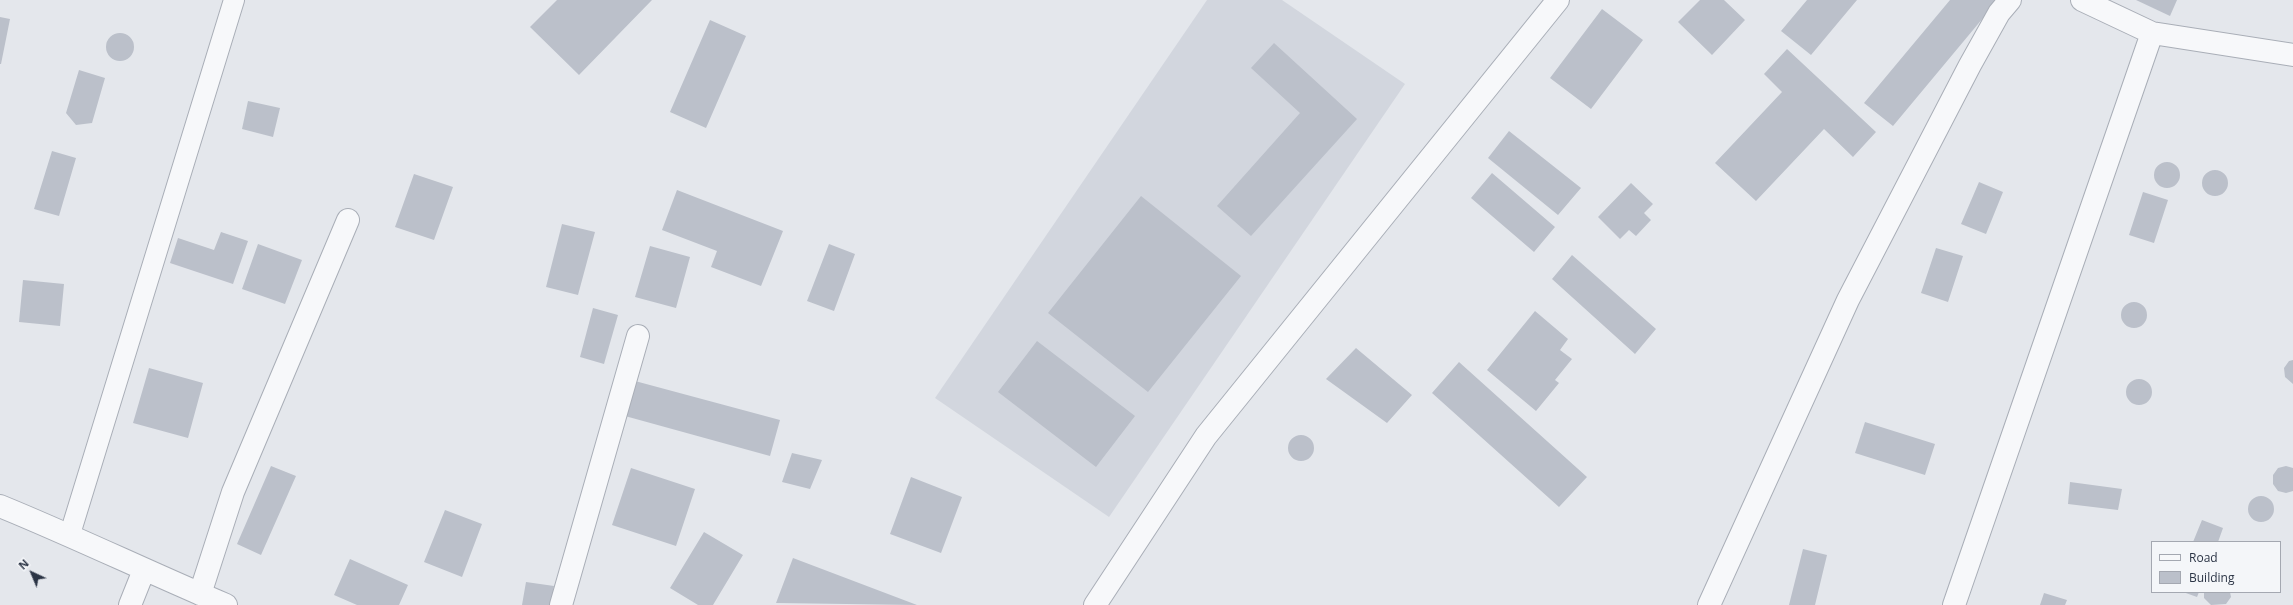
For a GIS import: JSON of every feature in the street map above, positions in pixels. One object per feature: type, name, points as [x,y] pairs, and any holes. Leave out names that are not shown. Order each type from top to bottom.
[{"type":"street","points":[[1095,605],[1206,436],[1558,0]]},
{"type":"street","points":[[1709,605],[1848,300],[1970,65],[1999,13],[2010,0]]},
{"type":"street","points":[[2082,0],[2152,33],[2293,54]]},
{"type":"street","points":[[1954,605],[2152,33]]},
{"type":"street","points":[[200,594],[233,492],[348,220]]},
{"type":"street","points":[[561,605],[638,336]]},
{"type":"street","points":[[0,506],[70,534],[144,570],[226,605]]},
{"type":"street","points":[[130,605],[144,570]]},
{"type":"lane","points":[[70,534],[234,0]]},
{"type":"shaded area","points":[[1207,0],[1282,0],[1405,84],[1109,517],[935,398]]},
{"type":"building","points":[[557,0],[652,0],[579,75],[530,27]]},
{"type":"building","points":[[1700,0],[1724,0],[1745,20],[1712,55],[1678,22]]},
{"type":"building","points":[[1807,0],[1857,0],[1811,55],[1781,31]]},
{"type":"building","points":[[1950,0],[1998,0],[1893,126],[1864,103]]},
{"type":"building","points":[[2136,0],[2177,0],[2170,16]]},
{"type":"building","points":[[1602,9],[1643,40],[1591,109],[1550,78]]},
{"type":"building","points":[[0,17],[10,19],[1,64],[0,64]]},
{"type":"building","points":[[710,20],[746,36],[706,128],[670,112]]},
{"type":"building","points":[[120,33],[130,37],[134,47],[130,57],[120,61],[110,57],[106,47],[110,37]]},
{"type":"building","points":[[1274,43],[1357,119],[1251,236],[1217,206],[1300,113],[1251,68]]},
{"type":"building","points":[[1787,49],[1876,132],[1853,157],[1824,129],[1756,201],[1715,163],[1782,92],[1764,74]]},
{"type":"building","points":[[79,70],[105,78],[92,123],[76,125],[66,113]]},
{"type":"building","points":[[248,101],[280,108],[273,137],[242,129]]},
{"type":"building","points":[[1509,131],[1581,188],[1558,215],[1488,158]]},
{"type":"building","points":[[52,151],[76,158],[59,216],[34,209]]},
{"type":"building","points":[[2167,162],[2176,166],[2180,175],[2176,184],[2167,188],[2158,184],[2154,175],[2158,166]]},
{"type":"building","points":[[2215,170],[2224,174],[2228,183],[2224,192],[2215,196],[2206,192],[2202,183],[2206,174]]},
{"type":"building","points":[[1492,173],[1555,227],[1534,252],[1471,198]]},
{"type":"building","points":[[414,174],[453,187],[434,240],[395,227]]},
{"type":"building","points":[[1979,182],[2003,192],[1986,234],[1961,224]]},
{"type":"building","points":[[1631,183],[1653,204],[1644,213],[1651,220],[1636,236],[1629,230],[1620,239],[1598,217]]},
{"type":"building","points":[[677,190],[783,231],[761,286],[711,267],[717,251],[662,230]]},
{"type":"building","points":[[2143,192],[2168,200],[2154,243],[2129,235]]},
{"type":"building","points":[[1141,196],[1241,276],[1148,392],[1048,313]]},
{"type":"building","points":[[562,224],[595,232],[578,295],[546,287]]},
{"type":"building","points":[[221,232],[248,241],[233,284],[170,263],[178,238],[214,250]]},
{"type":"building","points":[[258,244],[302,260],[285,304],[242,289]]},
{"type":"building","points":[[829,244],[855,254],[834,311],[807,301]]},
{"type":"building","points":[[650,246],[690,257],[676,308],[635,297]]},
{"type":"building","points":[[1936,248],[1963,256],[1948,302],[1921,293]]},
{"type":"building","points":[[1572,255],[1656,329],[1635,354],[1552,279]]},
{"type":"building","points":[[23,280],[64,284],[60,326],[19,322]]},
{"type":"building","points":[[2134,302],[2143,306],[2147,315],[2143,324],[2134,328],[2125,324],[2121,315],[2125,306]]},
{"type":"building","points":[[593,308],[618,315],[604,364],[580,357]]},
{"type":"building","points":[[1535,311],[1568,339],[1560,350],[1572,359],[1555,380],[1559,383],[1536,411],[1487,370]]},
{"type":"building","points":[[1037,341],[1135,416],[1096,467],[998,392]]},
{"type":"building","points":[[1356,348],[1412,395],[1387,423],[1326,379]]},
{"type":"building","points":[[2293,360],[2293,384],[2285,377],[2284,368],[2289,361]]},
{"type":"building","points":[[1459,362],[1587,477],[1559,507],[1432,393]]},
{"type":"building","points":[[149,368],[203,383],[188,438],[133,423]]},
{"type":"building","points":[[2139,379],[2148,383],[2152,392],[2148,401],[2139,405],[2130,401],[2126,392],[2130,383]]},
{"type":"building","points":[[635,381],[780,420],[770,456],[625,416]]},
{"type":"building","points":[[1865,422],[1935,444],[1925,475],[1855,453]]},
{"type":"building","points":[[1301,435],[1310,439],[1314,448],[1310,457],[1301,461],[1292,457],[1288,448],[1292,439]]},
{"type":"building","points":[[792,453],[822,460],[810,489],[782,482]]},
{"type":"building","points":[[271,466],[296,476],[261,555],[237,544]]},
{"type":"building","points":[[2286,466],[2293,468],[2293,491],[2286,493],[2278,491],[2273,484],[2273,475],[2278,468]]},
{"type":"building","points":[[631,468],[695,489],[676,546],[612,525]]},
{"type":"building","points":[[911,477],[962,497],[941,553],[890,534]]},
{"type":"building","points":[[2070,482],[2122,489],[2118,510],[2068,504]]},
{"type":"building","points":[[2261,496],[2270,500],[2274,509],[2270,518],[2261,522],[2252,518],[2248,509],[2252,500]]},
{"type":"building","points":[[445,510],[482,524],[462,577],[424,562]]},
{"type":"building","points":[[2202,520],[2223,528],[2218,541],[2193,541]]},
{"type":"building","points":[[704,532],[743,555],[713,605],[698,605],[670,588]]},
{"type":"building","points":[[1803,549],[1827,555],[1815,605],[1789,605]]},
{"type":"building","points":[[793,558],[917,605],[776,603]]},
{"type":"building","points":[[350,559],[408,585],[399,605],[357,605],[334,595]]},
{"type":"building","points":[[526,582],[554,586],[551,605],[522,605]]},
{"type":"building","points":[[2044,593],[2067,600],[2065,605],[2040,605]]},
{"type":"building","points":[[2186,593],[2199,593],[2197,597]]},
{"type":"building","points":[[2204,593],[2230,593],[2231,597],[2226,604],[2211,605],[2204,598]]}]
